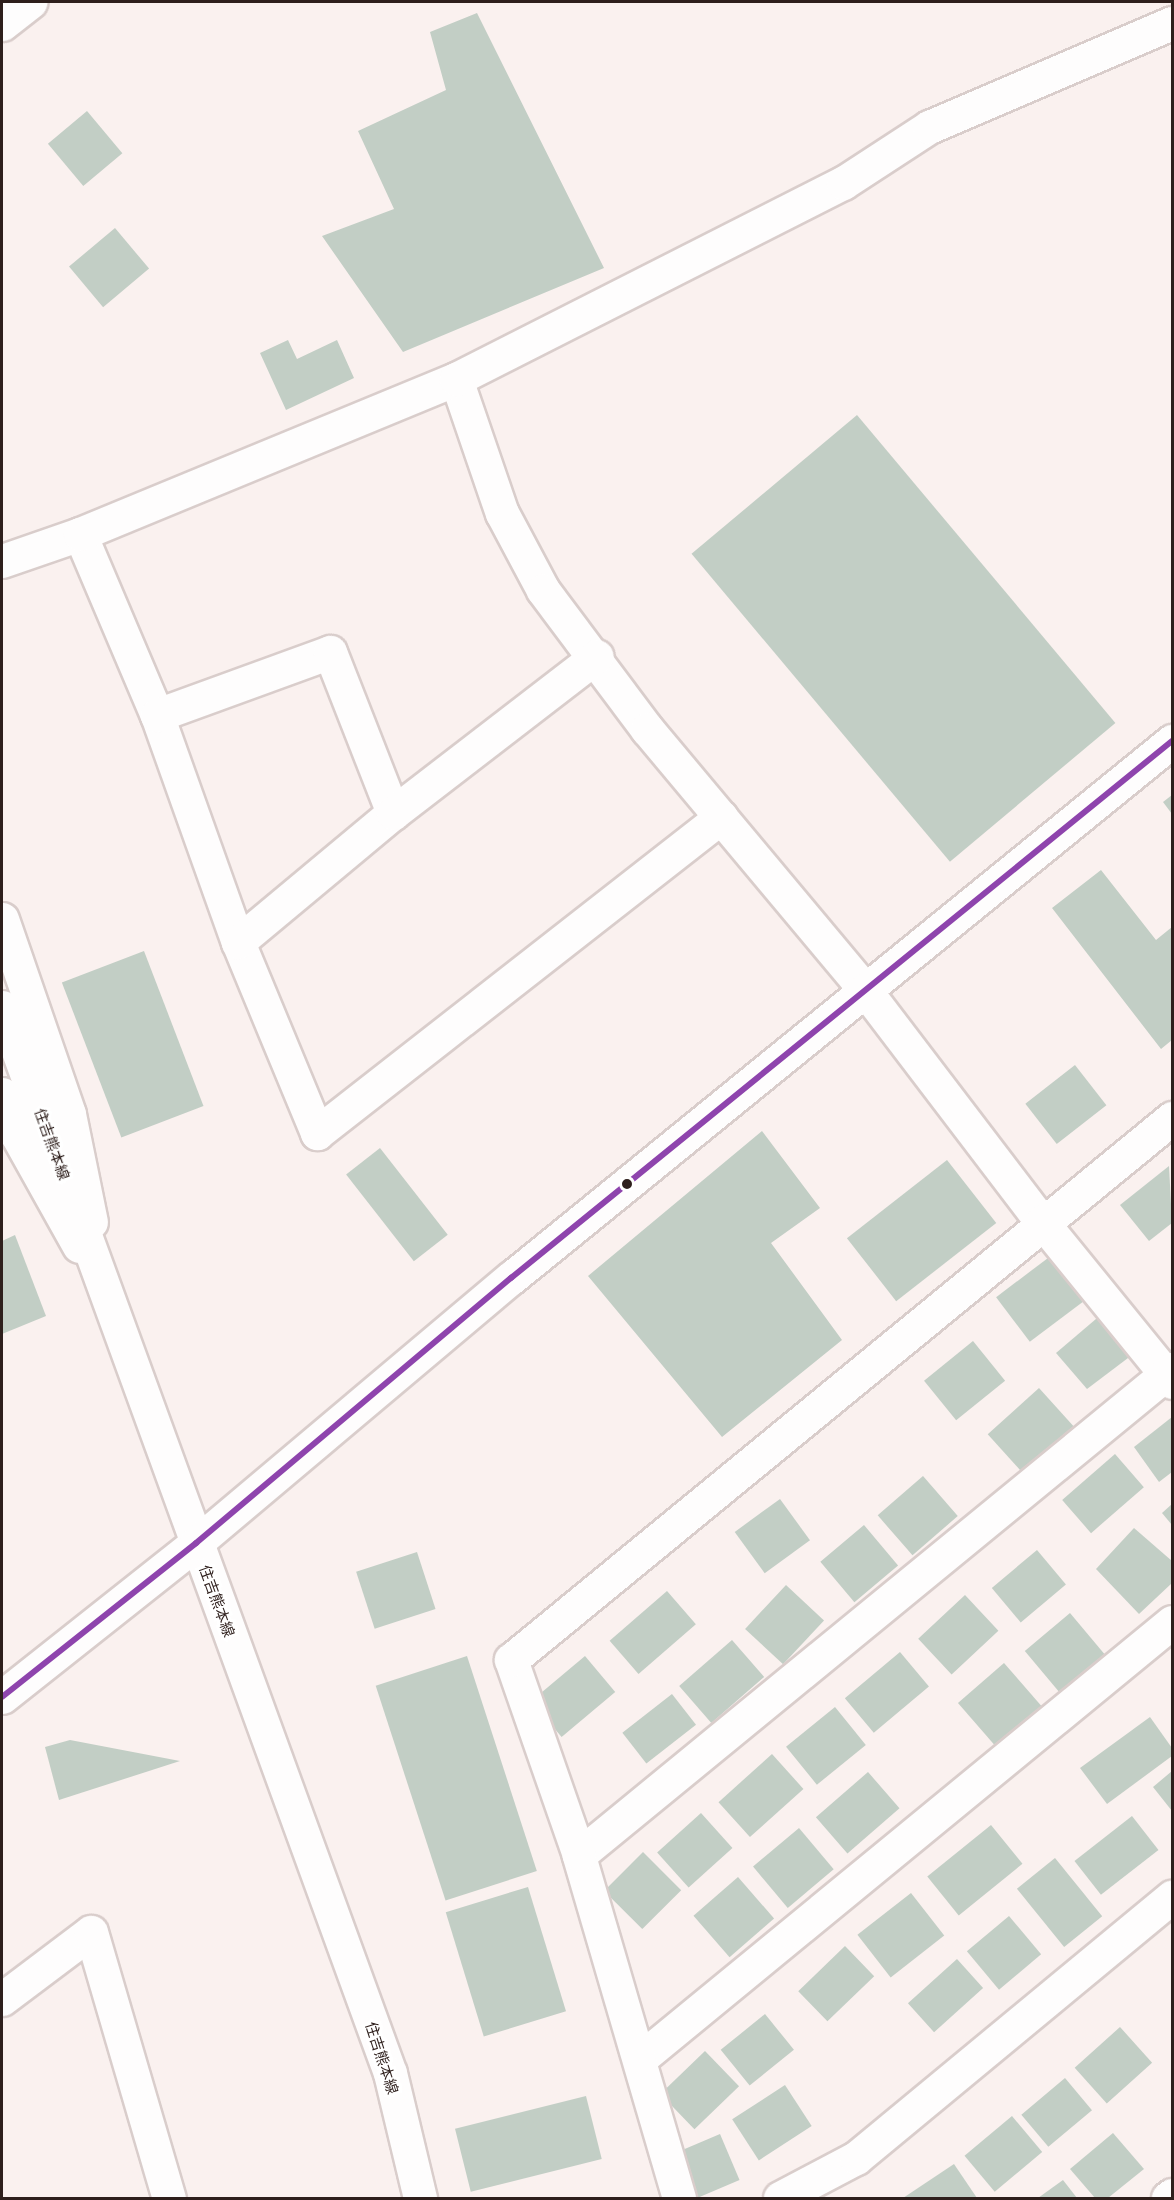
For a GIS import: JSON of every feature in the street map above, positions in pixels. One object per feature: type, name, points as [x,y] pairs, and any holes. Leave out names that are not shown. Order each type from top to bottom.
[{"type":"street","points":[[2,24],[30,2]]},
{"type":"street","points":[[2,561],[80,534],[456,379],[843,183],[929,127],[1167,34]]},
{"type":"street","points":[[456,379],[502,513],[543,590],[597,656],[647,729],[865,990],[1042,1222],[1170,1375],[579,1855]]},
{"type":"street","points":[[80,534],[157,716],[238,942],[316,1133],[721,817]]},
{"type":"street","points":[[157,716],[330,652],[393,813]]},
{"type":"street","points":[[238,942],[393,813],[597,656]]},
{"type":"street","points":[[2,1697],[196,1544],[511,1278],[1173,741]]},
{"type":"street","points":[[2,920],[69,1114],[106,1294]]},
{"type":"street","name":"住吉熊本線","points":[[2,1007],[390,2073],[420,2199]]},
{"type":"street","points":[[2,1094],[17,1136],[106,1294]]},
{"type":"street","points":[[679,2199],[641,2058],[579,1855],[511,1660],[1042,1222],[1173,1118]]},
{"type":"street","points":[[641,2058],[1173,1622]]},
{"type":"street","points":[[780,2199],[856,2158],[1173,1897]]},
{"type":"street","points":[[2,1999],[91,1932],[169,2199]]},
{"type":"street","points":[[1168,2199],[1173,2195]]},
{"type":"building","points":[[477,13],[604,268],[403,352],[322,236],[394,209],[358,131],[446,90],[430,32]]},
{"type":"building","points":[[87,111],[122,153],[83,186],[48,144]]},
{"type":"building","points":[[115,228],[149,269],[103,307],[69,267]]},
{"type":"building","points":[[288,340],[297,359],[337,340],[354,378],[286,410],[260,353]]},
{"type":"building","points":[[857,415],[1115,723],[950,862],[692,554]]},
{"type":"building","points":[[1172,795],[1172,814],[1163,802]]},
{"type":"building","points":[[1101,870],[1156,940],[1172,927],[1172,1040],[1161,1049],[1052,908]]},
{"type":"building","points":[[144,951],[203,1106],[121,1138],[62,983]]},
{"type":"building","points":[[1075,1065],[1106,1105],[1057,1144],[1025,1104]]},
{"type":"building","points":[[762,1131],[820,1208],[771,1243],[842,1340],[722,1437],[588,1276]]},
{"type":"building","points":[[380,1148],[448,1235],[414,1261],[346,1174]]},
{"type":"building","points":[[947,1160],[996,1223],[896,1301],[847,1238]]},
{"type":"building","points":[[1169,1166],[1172,1223],[1149,1241],[1120,1205]]},
{"type":"building","points":[[15,1235],[46,1316],[2,1334],[2,1241]]},
{"type":"building","points":[[1052,1255],[1086,1300],[1030,1342],[996,1297]]},
{"type":"building","points":[[1103,1313],[1132,1355],[1087,1389],[1056,1353]]},
{"type":"building","points":[[973,1341],[1005,1381],[956,1420],[924,1381]]},
{"type":"building","points":[[1039,1388],[1076,1429],[1025,1475],[988,1434]]},
{"type":"building","points":[[1172,1417],[1172,1472],[1159,1482],[1134,1447]]},
{"type":"building","points":[[1115,1454],[1144,1487],[1091,1533],[1062,1500]]},
{"type":"building","points":[[923,1476],[958,1516],[912,1555],[878,1515]]},
{"type":"building","points":[[780,1499],[810,1540],[765,1573],[735,1532]]},
{"type":"building","points":[[1172,1504],[1172,1525],[1162,1513]]},
{"type":"building","points":[[864,1525],[898,1566],[854,1602],[820,1562]]},
{"type":"building","points":[[1134,1528],[1172,1561],[1172,1583],[1139,1614],[1096,1569]]},
{"type":"building","points":[[1037,1550],[1066,1584],[1021,1622],[992,1588]]},
{"type":"building","points":[[417,1552],[436,1609],[375,1629],[356,1572]]},
{"type":"building","points":[[786,1585],[824,1620],[783,1664],[745,1629]]},
{"type":"building","points":[[667,1591],[696,1624],[639,1674],[610,1641]]},
{"type":"building","points":[[965,1595],[998,1631],[952,1674],[918,1639]]},
{"type":"building","points":[[1070,1613],[1109,1659],[1063,1697],[1025,1651]]},
{"type":"building","points":[[732,1640],[764,1677],[711,1723],[679,1686]]},
{"type":"building","points":[[900,1652],[929,1686],[874,1733],[845,1698]]},
{"type":"building","points":[[467,1656],[537,1871],[446,1901],[376,1686]]},
{"type":"building","points":[[585,1656],[615,1692],[562,1737],[531,1701]]},
{"type":"building","points":[[1004,1663],[1043,1708],[997,1748],[958,1703]]},
{"type":"building","points":[[672,1694],[696,1725],[646,1764],[622,1733]]},
{"type":"building","points":[[835,1707],[866,1745],[817,1785],[786,1747]]},
{"type":"building","points":[[1150,1717],[1172,1748],[1172,1756],[1107,1804],[1080,1768]]},
{"type":"building","points":[[70,1740],[180,1761],[59,1800],[45,1747]]},
{"type":"building","points":[[772,1754],[803,1789],[750,1837],[718,1802]]},
{"type":"building","points":[[1172,1771],[1172,1811],[1153,1787]]},
{"type":"building","points":[[868,1772],[899,1808],[847,1853],[816,1817]]},
{"type":"building","points":[[701,1813],[732,1848],[689,1887],[657,1852]]},
{"type":"building","points":[[1132,1816],[1158,1850],[1101,1895],[1074,1861]]},
{"type":"building","points":[[991,1825],[1022,1864],[959,1915],[927,1877]]},
{"type":"building","points":[[799,1828],[834,1869],[788,1908],[753,1867]]},
{"type":"building","points":[[643,1852],[681,1890],[642,1929],[604,1891]]},
{"type":"building","points":[[1055,1858],[1102,1916],[1064,1947],[1017,1889]]},
{"type":"building","points":[[738,1877],[774,1919],[730,1957],[693,1916]]},
{"type":"building","points":[[528,1887],[566,2011],[484,2036],[446,1912]]},
{"type":"building","points":[[911,1893],[944,1936],[891,1977],[857,1935]]},
{"type":"building","points":[[1009,1916],[1041,1954],[999,1990],[967,1951]]},
{"type":"building","points":[[845,1946],[874,1976],[827,2021],[798,1991]]},
{"type":"building","points":[[957,1959],[983,1988],[934,2032],[908,2003]]},
{"type":"building","points":[[765,2014],[794,2050],[750,2086],[721,2050]]},
{"type":"building","points":[[1120,2027],[1152,2063],[1107,2103],[1075,2068]]},
{"type":"building","points":[[705,2051],[739,2086],[694,2129],[660,2094]]},
{"type":"building","points":[[1065,2078],[1092,2110],[1048,2147],[1021,2115]]},
{"type":"building","points":[[785,2085],[812,2126],[759,2160],[732,2119]]},
{"type":"building","points":[[586,2096],[602,2159],[471,2192],[455,2129]]},
{"type":"building","points":[[1012,2116],[1042,2152],[995,2192],[965,2156]]},
{"type":"building","points":[[1113,2133],[1144,2169],[1108,2198],[1095,2198],[1070,2169]]},
{"type":"building","points":[[720,2134],[740,2180],[697,2198],[678,2152]]},
{"type":"building","points":[[954,2164],[977,2198],[903,2198]]},
{"type":"building","points":[[1063,2180],[1077,2198],[1038,2198]]},
{"type":"transit line","points":[[2,1697],[196,1543],[511,1278],[1172,741]]}]
